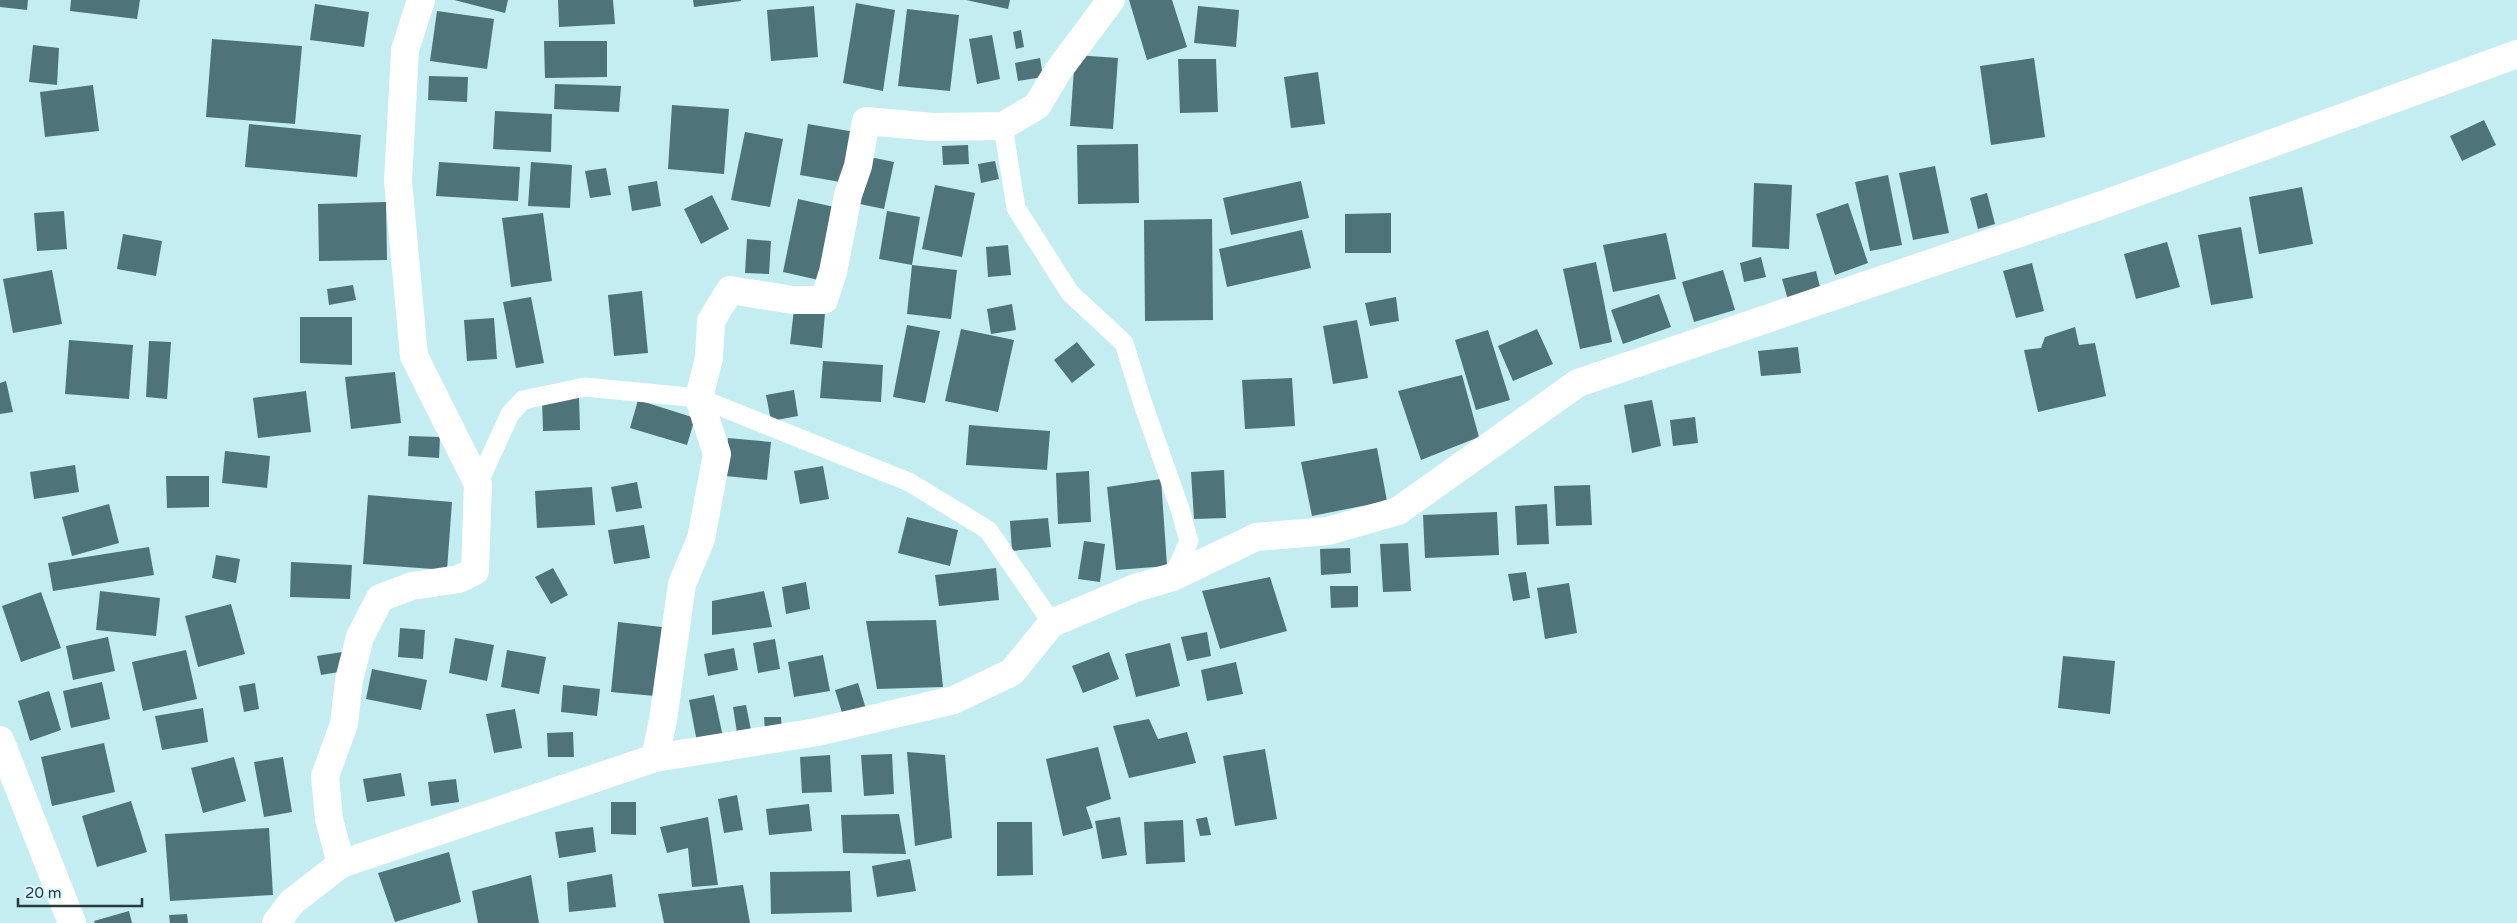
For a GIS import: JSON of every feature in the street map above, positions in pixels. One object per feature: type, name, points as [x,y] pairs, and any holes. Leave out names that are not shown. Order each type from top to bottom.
[{"type":"street","points":[[341,864],[329,819],[325,776],[344,724],[349,680],[360,637],[380,598],[412,586],[459,579],[475,571],[478,484],[414,356],[398,181],[405,50],[421,0]]},
{"type":"street","points":[[655,758],[663,720],[682,584],[701,539],[717,454],[699,398],[709,358],[711,321],[730,290],[793,300],[824,300],[833,272],[848,195],[858,166],[866,121],[933,127],[1003,126],[1037,106],[1058,71],[1111,0]]},
{"type":"street","points":[[276,923],[292,902],[341,864],[655,758],[817,732],[954,700],[1012,672],[1052,624],[1136,588],[1173,577],[1256,537],[1328,531],[1398,511],[1578,383],[2102,205],[2517,54]]},
{"type":"street","points":[[0,740],[72,923]]},
{"type":"lane","points":[[1003,126],[1016,208],[1070,293],[1124,343],[1189,541],[1173,577]]},
{"type":"lane","points":[[478,484],[510,414],[523,400],[585,387],[699,398],[909,482],[988,530],[1052,624]]},
{"type":"building","points":[[0,0],[28,0],[27,10],[0,7]]},
{"type":"building","points":[[71,0],[140,0],[137,19],[70,11]]},
{"type":"building","points":[[454,0],[508,0],[505,13]]},
{"type":"building","points":[[558,0],[613,0],[615,24],[559,27]]},
{"type":"building","points":[[693,0],[741,0],[741,1],[694,7]]},
{"type":"building","points":[[966,0],[1010,0],[1008,9]]},
{"type":"building","points":[[1129,0],[1172,0],[1187,47],[1147,60]]},
{"type":"building","points":[[856,3],[895,10],[883,91],[843,83]]},
{"type":"building","points":[[315,4],[369,12],[364,47],[310,40]]},
{"type":"building","points":[[814,6],[818,57],[771,61],[767,10]]},
{"type":"building","points":[[1198,6],[1239,10],[1236,47],[1194,43]]},
{"type":"building","points":[[907,9],[959,15],[950,91],[898,86]]},
{"type":"building","points":[[437,11],[494,19],[487,69],[430,61]]},
{"type":"building","points":[[1021,30],[1024,47],[1016,49],[1013,32]]},
{"type":"building","points":[[992,35],[1000,79],[977,84],[969,39]]},
{"type":"building","points":[[212,39],[302,46],[295,124],[206,117]]},
{"type":"building","points":[[544,41],[607,41],[607,77],[545,78]]},
{"type":"building","points":[[33,45],[59,48],[57,85],[29,82]]},
{"type":"building","points":[[1075,55],[1118,58],[1113,129],[1070,126]]},
{"type":"building","points":[[1040,58],[1043,77],[1018,81],[1015,63]]},
{"type":"building","points":[[2034,58],[2045,137],[1991,145],[1980,66]]},
{"type":"building","points":[[1178,59],[1216,59],[1218,112],[1180,113]]},
{"type":"building","points":[[1318,72],[1325,124],[1291,128],[1284,77]]},
{"type":"building","points":[[429,76],[468,77],[467,102],[428,100]]},
{"type":"building","points":[[555,84],[621,86],[619,112],[554,109]]},
{"type":"building","points":[[93,85],[99,131],[45,137],[40,92]]},
{"type":"building","points":[[672,105],[729,109],[724,174],[668,169]]},
{"type":"building","points":[[495,111],[552,114],[551,152],[493,149]]},
{"type":"building","points":[[2484,120],[2496,145],[2462,161],[2450,136]]},
{"type":"building","points":[[249,124],[361,135],[357,177],[245,167]]},
{"type":"building","points":[[808,124],[855,132],[846,183],[800,175]]},
{"type":"building","points":[[745,132],[783,139],[770,207],[731,200]]},
{"type":"building","points":[[1138,144],[1139,203],[1078,204],[1077,145]]},
{"type":"building","points":[[968,145],[969,164],[943,165],[942,146]]},
{"type":"building","points":[[865,156],[894,162],[884,209],[855,203]]},
{"type":"building","points":[[995,161],[999,179],[981,183],[978,164]]},
{"type":"building","points":[[439,162],[520,167],[518,201],[436,196]]},
{"type":"building","points":[[531,162],[572,165],[570,208],[528,206]]},
{"type":"building","points":[[1935,166],[1949,233],[1913,240],[1899,173]]},
{"type":"building","points":[[606,168],[611,195],[590,198],[585,171]]},
{"type":"building","points":[[1888,175],[1902,245],[1870,251],[1855,182]]},
{"type":"building","points":[[657,181],[661,206],[632,211],[628,186]]},
{"type":"building","points":[[1301,181],[1309,218],[1231,235],[1223,198]]},
{"type":"building","points":[[1754,183],[1792,185],[1789,249],[1752,247]]},
{"type":"building","points":[[935,185],[975,193],[962,257],[922,249]]},
{"type":"building","points":[[2302,187],[2313,244],[2259,254],[2249,197]]},
{"type":"building","points":[[1987,193],[1995,224],[1978,229],[1970,198]]},
{"type":"building","points":[[712,195],[729,229],[701,244],[684,209]]},
{"type":"building","points":[[798,199],[839,208],[823,281],[783,272]]},
{"type":"building","points":[[386,202],[387,260],[319,261],[318,204]]},
{"type":"building","points":[[1848,203],[1868,263],[1835,275],[1816,214]]},
{"type":"building","points":[[64,211],[67,249],[37,251],[34,213]]},
{"type":"building","points":[[887,211],[920,217],[912,265],[879,259]]},
{"type":"building","points":[[543,213],[552,281],[511,287],[502,218]]},
{"type":"building","points":[[1391,213],[1391,253],[1345,253],[1345,214]]},
{"type":"building","points":[[1212,219],[1213,320],[1145,321],[1144,220]]},
{"type":"building","points":[[2241,227],[2253,298],[2211,305],[2198,235]]},
{"type":"building","points":[[1302,230],[1311,268],[1227,287],[1219,249]]},
{"type":"building","points":[[1666,233],[1676,279],[1613,292],[1603,245]]},
{"type":"building","points":[[123,234],[162,241],[156,276],[117,269]]},
{"type":"building","points":[[747,239],[771,241],[769,274],[745,273]]},
{"type":"building","points":[[2167,242],[2180,287],[2136,299],[2124,254]]},
{"type":"building","points":[[1008,245],[1011,275],[988,277],[986,247]]},
{"type":"building","points":[[1761,257],[1766,277],[1744,282],[1740,263]]},
{"type":"building","points":[[1596,262],[1612,342],[1580,349],[1563,269]]},
{"type":"building","points":[[2032,263],[2044,311],[2016,318],[2003,271]]},
{"type":"building","points":[[912,265],[957,270],[951,319],[907,314]]},
{"type":"building","points":[[52,270],[62,324],[13,333],[3,279]]},
{"type":"building","points":[[1723,270],[1735,310],[1694,322],[1682,282]]},
{"type":"building","points":[[1816,271],[1821,291],[1788,300],[1782,279]]},
{"type":"building","points":[[353,285],[356,300],[329,305],[327,289]]},
{"type":"building","points":[[642,291],[648,353],[614,356],[608,295]]},
{"type":"building","points":[[1659,294],[1671,327],[1623,344],[1611,310]]},
{"type":"building","points":[[531,297],[544,363],[516,368],[503,302]]},
{"type":"building","points":[[1396,297],[1399,321],[1370,326],[1365,303]]},
{"type":"building","points":[[1012,304],[1016,330],[991,334],[987,309]]},
{"type":"building","points":[[794,309],[825,313],[822,348],[790,344]]},
{"type":"building","points":[[300,317],[352,317],[352,365],[300,363]]},
{"type":"building","points":[[494,318],[497,359],[467,361],[464,320]]},
{"type":"building","points":[[1357,320],[1368,378],[1333,384],[1323,326]]},
{"type":"building","points":[[907,325],[940,331],[925,403],[893,397]]},
{"type":"building","points":[[2075,327],[2079,345],[2095,343],[2106,396],[2038,412],[2024,350],[2041,348],[2045,337]]},
{"type":"building","points":[[961,329],[1014,340],[998,412],[945,401]]},
{"type":"building","points":[[1537,329],[1553,364],[1513,381],[1498,346]]},
{"type":"building","points":[[1488,330],[1510,400],[1476,410],[1455,340]]},
{"type":"building","points":[[69,340],[133,345],[129,399],[65,394]]},
{"type":"building","points":[[149,341],[171,342],[167,399],[146,397]]},
{"type":"building","points":[[1077,342],[1095,365],[1072,383],[1054,360]]},
{"type":"building","points":[[1798,347],[1801,373],[1761,376],[1758,351]]},
{"type":"building","points":[[823,361],[883,365],[881,402],[820,398]]},
{"type":"building","points":[[395,372],[401,423],[351,429],[345,377]]},
{"type":"building","points":[[1462,375],[1479,437],[1421,460],[1398,391]]},
{"type":"building","points":[[1292,378],[1295,426],[1245,429],[1242,380]]},
{"type":"building","points":[[6,381],[13,412],[0,414],[0,383]]},
{"type":"building","points":[[794,390],[798,416],[771,421],[766,395]]},
{"type":"building","points":[[306,391],[311,432],[258,438],[253,398]]},
{"type":"building","points":[[579,398],[580,430],[543,431],[542,399]]},
{"type":"building","points":[[638,400],[695,418],[687,445],[630,428]]},
{"type":"building","points":[[1652,400],[1661,446],[1632,453],[1624,405]]},
{"type":"building","points":[[1695,417],[1698,443],[1673,446],[1670,420]]},
{"type":"building","points":[[969,425],[1050,431],[1047,470],[966,465]]},
{"type":"building","points":[[409,436],[440,437],[439,458],[408,456]]},
{"type":"building","points":[[728,438],[771,442],[767,480],[725,476]]},
{"type":"building","points":[[1377,448],[1387,501],[1312,516],[1301,462]]},
{"type":"building","points":[[225,451],[270,456],[267,488],[222,483]]},
{"type":"building","points":[[75,465],[79,492],[34,499],[30,472]]},
{"type":"building","points":[[823,466],[829,499],[800,504],[794,471]]},
{"type":"building","points":[[1224,470],[1226,518],[1194,519],[1191,472]]},
{"type":"building","points":[[1089,471],[1091,522],[1058,524],[1056,473]]},
{"type":"building","points":[[166,476],[209,476],[209,507],[167,508]]},
{"type":"building","points":[[1161,479],[1167,566],[1116,570],[1107,487]]},
{"type":"building","points":[[637,482],[642,508],[616,512],[611,487]]},
{"type":"building","points":[[1590,485],[1592,525],[1556,526],[1554,486]]},
{"type":"building","points":[[592,487],[595,525],[537,528],[535,491]]},
{"type":"building","points":[[368,495],[452,502],[447,570],[363,564]]},
{"type":"building","points":[[109,504],[119,543],[72,556],[62,517]]},
{"type":"building","points":[[1547,504],[1549,544],[1517,545],[1515,506]]},
{"type":"building","points":[[1497,512],[1499,555],[1425,558],[1423,515]]},
{"type":"building","points":[[907,517],[958,530],[950,566],[898,553]]},
{"type":"building","points":[[1048,518],[1051,547],[1012,551],[1010,521]]},
{"type":"building","points":[[644,525],[650,558],[614,564],[608,530]]},
{"type":"building","points":[[1084,541],[1105,544],[1100,582],[1078,579]]},
{"type":"building","points":[[1408,543],[1411,591],[1383,592],[1380,544]]},
{"type":"building","points":[[149,547],[154,575],[53,591],[48,563]]},
{"type":"building","points":[[1350,548],[1351,573],[1321,575],[1320,549]]},
{"type":"building","points":[[216,555],[240,559],[236,583],[212,578]]},
{"type":"building","points":[[291,562],[352,565],[350,599],[290,597]]},
{"type":"building","points":[[553,568],[568,595],[551,604],[535,577]]},
{"type":"building","points":[[996,568],[999,600],[939,606],[935,575]]},
{"type":"building","points":[[1526,572],[1530,598],[1513,601],[1508,574]]},
{"type":"building","points":[[1270,577],[1287,631],[1220,649],[1202,591]]},
{"type":"building","points":[[806,582],[810,609],[786,614],[782,587]]},
{"type":"building","points":[[1569,583],[1577,633],[1545,639],[1537,588]]},
{"type":"building","points":[[1330,586],[1358,586],[1358,607],[1331,608]]},
{"type":"building","points":[[100,591],[160,598],[156,636],[96,630]]},
{"type":"building","points":[[764,591],[772,627],[712,635],[712,601]]},
{"type":"building","points":[[41,592],[61,648],[21,662],[2,606]]},
{"type":"building","points":[[231,604],[245,654],[198,667],[185,616]]},
{"type":"building","points":[[936,620],[943,687],[877,689],[866,621]]},
{"type":"building","points":[[618,622],[662,627],[655,696],[611,692]]},
{"type":"building","points":[[400,628],[425,630],[423,659],[398,657]]},
{"type":"building","points":[[1207,632],[1211,656],[1187,661],[1181,637]]},
{"type":"building","points":[[108,637],[115,671],[73,680],[66,646]]},
{"type":"building","points":[[455,638],[494,645],[487,681],[449,673]]},
{"type":"building","points":[[775,639],[780,669],[758,673],[753,643]]},
{"type":"building","points":[[1170,643],[1180,686],[1136,697],[1125,654]]},
{"type":"building","points":[[734,648],[738,670],[708,676],[704,654]]},
{"type":"building","points":[[186,650],[197,699],[143,711],[132,662]]},
{"type":"building","points":[[507,650],[546,657],[539,694],[501,687]]},
{"type":"building","points":[[342,652],[345,671],[321,675],[317,656]]},
{"type":"building","points":[[1109,652],[1119,679],[1083,693],[1072,666]]},
{"type":"building","points":[[823,655],[830,691],[794,697],[788,662]]},
{"type":"building","points":[[2063,656],[2115,661],[2110,714],[2058,708]]},
{"type":"building","points":[[1236,662],[1243,694],[1207,701],[1201,670]]},
{"type":"building","points":[[372,669],[427,680],[421,710],[366,699]]},
{"type":"building","points":[[102,682],[110,719],[71,728],[63,691]]},
{"type":"building","points":[[255,683],[259,709],[244,712],[239,686]]},
{"type":"building","points":[[858,683],[866,709],[843,716],[835,690]]},
{"type":"building","points":[[563,685],[600,689],[597,716],[561,712]]},
{"type":"building","points":[[49,691],[61,730],[30,741],[18,701]]},
{"type":"building","points":[[714,695],[723,737],[697,742],[689,700]]},
{"type":"building","points":[[746,705],[751,730],[737,733],[733,707]]},
{"type":"building","points":[[203,708],[208,742],[162,750],[155,716]]},
{"type":"building","points":[[515,709],[522,748],[494,753],[486,714]]},
{"type":"building","points":[[764,717],[781,717],[782,730],[765,731]]},
{"type":"building","points":[[1149,719],[1158,739],[1187,732],[1196,763],[1129,778],[1113,726]]},
{"type":"building","points":[[573,732],[574,757],[548,757],[547,733]]},
{"type":"building","points":[[104,743],[115,792],[52,806],[41,757]]},
{"type":"building","points":[[1098,747],[1111,799],[1086,807],[1093,828],[1063,836],[1046,759]]},
{"type":"building","points":[[1265,749],[1277,819],[1235,826],[1223,756]]},
{"type":"building","points":[[907,752],[945,755],[952,838],[915,846]]},
{"type":"building","points":[[892,754],[894,794],[864,796],[861,755]]},
{"type":"building","points":[[830,755],[832,792],[802,793],[800,757]]},
{"type":"building","points":[[234,757],[246,801],[203,813],[191,768]]},
{"type":"building","points":[[283,757],[292,812],[264,817],[254,762]]},
{"type":"building","points":[[401,773],[405,796],[367,802],[363,779]]},
{"type":"building","points":[[456,779],[459,802],[431,806],[428,782]]},
{"type":"building","points":[[737,795],[743,830],[724,833],[718,799]]},
{"type":"building","points":[[131,801],[147,852],[97,867],[82,816]]},
{"type":"building","points":[[611,802],[636,802],[636,835],[611,834]]},
{"type":"building","points":[[809,804],[812,831],[769,835],[766,809]]},
{"type":"building","points":[[899,814],[906,854],[843,853],[841,815]]},
{"type":"building","points":[[708,817],[718,885],[692,887],[688,848],[667,853],[660,827]]},
{"type":"building","points":[[1120,817],[1127,855],[1102,859],[1095,821]]},
{"type":"building","points":[[1207,817],[1211,835],[1200,836],[1196,819]]},
{"type":"building","points":[[1183,820],[1185,862],[1146,864],[1144,822]]},
{"type":"building","points":[[997,822],[1032,822],[1033,875],[997,876]]},
{"type":"building","points":[[593,827],[596,852],[559,858],[555,832]]},
{"type":"building","points":[[269,828],[273,895],[170,901],[165,834]]},
{"type":"building","points":[[449,852],[461,902],[395,922],[378,873]]},
{"type":"building","points":[[910,859],[916,891],[877,897],[872,866]]},
{"type":"building","points":[[850,871],[852,912],[771,914],[770,872]]},
{"type":"building","points":[[612,874],[616,907],[569,912],[567,882]]},
{"type":"building","points":[[531,875],[539,923],[478,923],[472,891]]},
{"type":"building","points":[[743,885],[750,923],[664,923],[658,894]]},
{"type":"building","points":[[129,911],[132,923],[95,923],[94,921]]},
{"type":"building","points":[[187,914],[188,923],[170,923],[169,915]]}]
